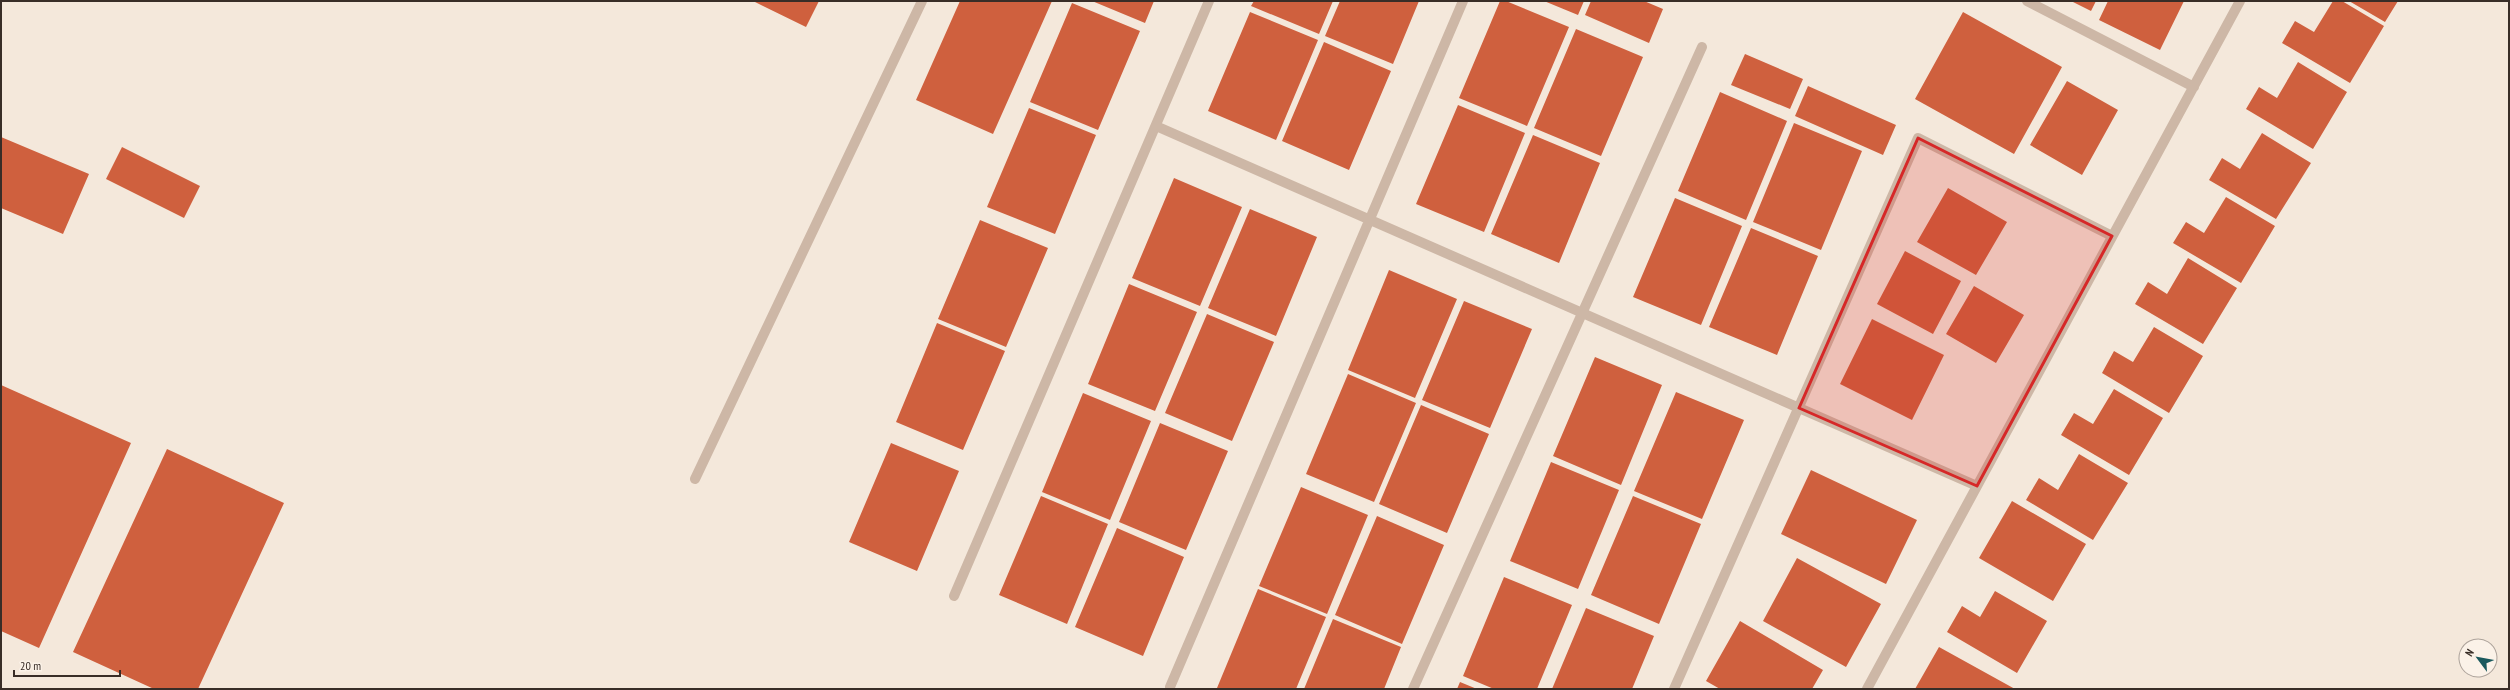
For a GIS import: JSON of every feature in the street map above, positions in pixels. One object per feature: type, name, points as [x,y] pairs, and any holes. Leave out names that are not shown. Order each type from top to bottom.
[{"type":"street","points":[[695,479],[922,1]]},
{"type":"street","points":[[954,596],[1209,1]]},
{"type":"street","points":[[1170,686],[1463,1]]},
{"type":"street","points":[[2027,1],[2194,87]]},
{"type":"street","points":[[1866,689],[2240,1]]},
{"type":"street","points":[[1413,689],[1702,47]]},
{"type":"street","points":[[1156,126],[1977,486]]},
{"type":"street","points":[[1674,689],[1918,138],[2112,236]]},
{"type":"highlighted area","points":[[1918,138],[2112,236],[1977,486],[1799,408]]},
{"type":"building","points":[[753,1],[819,1],[806,27]]},
{"type":"building","points":[[960,1],[1052,1],[993,134],[916,100]]},
{"type":"building","points":[[1092,1],[1154,1],[1145,23]]},
{"type":"building","points":[[1254,1],[1333,1],[1319,34],[1251,6]]},
{"type":"building","points":[[1340,1],[1419,1],[1393,64],[1325,36]]},
{"type":"building","points":[[1500,1],[1506,1],[1569,27],[1527,126],[1459,98]]},
{"type":"building","points":[[1544,1],[1584,1],[1578,15]]},
{"type":"building","points":[[1591,1],[1644,1],[1663,9],[1649,43],[1585,15]]},
{"type":"building","points":[[2071,1],[2096,1],[2091,11]]},
{"type":"building","points":[[2108,1],[2184,1],[2160,50],[2099,20]]},
{"type":"building","points":[[2333,1],[2342,1],[2384,26],[2350,83],[2282,43],[2295,21],[2314,32]]},
{"type":"building","points":[[2349,1],[2398,1],[2385,22]]},
{"type":"building","points":[[1072,3],[1140,31],[1098,130],[1030,102]]},
{"type":"building","points":[[1250,12],[1318,40],[1276,140],[1208,111]]},
{"type":"building","points":[[1963,12],[2062,67],[2014,154],[1915,99]]},
{"type":"building","points":[[1576,29],[1643,57],[1601,156],[1534,128]]},
{"type":"building","points":[[1324,42],[1391,71],[1349,170],[1282,141]]},
{"type":"building","points":[[1745,54],[1803,79],[1790,109],[1731,85]]},
{"type":"building","points":[[2298,62],[2347,92],[2313,149],[2246,109],[2259,87],[2277,98]]},
{"type":"building","points":[[2067,81],[2118,110],[2082,175],[2030,145]]},
{"type":"building","points":[[1808,86],[1896,125],[1883,155],[1795,116]]},
{"type":"building","points":[[1720,92],[1787,121],[1746,220],[1678,191]]},
{"type":"building","points":[[1458,105],[1525,133],[1484,232],[1416,204]]},
{"type":"building","points":[[1029,108],[1096,135],[1055,234],[987,207]]},
{"type":"building","points":[[1794,123],[1862,151],[1821,250],[1753,222]]},
{"type":"building","points":[[2262,133],[2311,163],[2276,219],[2209,180],[2222,158],[2240,169]]},
{"type":"building","points":[[1533,135],[1600,163],[1559,263],[1491,234]]},
{"type":"building","points":[[1,137],[89,174],[63,234],[1,208]]},
{"type":"building","points":[[122,147],[200,186],[184,218],[106,179]]},
{"type":"building","points":[[1174,178],[1242,207],[1200,306],[1132,278]]},
{"type":"building","points":[[1948,188],[2007,222],[1976,275],[1917,242]]},
{"type":"building","points":[[2226,197],[2275,226],[2241,283],[2173,243],[2186,222],[2204,233]]},
{"type":"building","points":[[1675,198],[1742,226],[1701,325],[1633,297]]},
{"type":"building","points":[[1250,209],[1317,237],[1276,336],[1208,308]]},
{"type":"building","points":[[980,220],[1048,248],[1006,347],[938,319]]},
{"type":"building","points":[[1751,228],[1818,256],[1777,355],[1709,327]]},
{"type":"building","points":[[1905,251],[1961,281],[1933,334],[1877,304]]},
{"type":"building","points":[[2188,258],[2237,288],[2203,344],[2135,304],[2148,282],[2167,294]]},
{"type":"building","points":[[1389,270],[1457,299],[1415,398],[1348,370]]},
{"type":"building","points":[[1129,284],[1197,312],[1155,411],[1088,384]]},
{"type":"building","points":[[1974,286],[2024,315],[1996,363],[1946,334]]},
{"type":"building","points":[[1464,301],[1532,329],[1490,428],[1422,400]]},
{"type":"building","points":[[1207,314],[1274,342],[1232,441],[1165,413]]},
{"type":"building","points":[[1872,319],[1944,355],[1912,420],[1840,384]]},
{"type":"building","points":[[937,323],[1005,351],[963,450],[896,422]]},
{"type":"building","points":[[2154,327],[2203,356],[2169,413],[2102,373],[2114,351],[2133,362]]},
{"type":"building","points":[[1595,357],[1662,385],[1621,485],[1553,456]]},
{"type":"building","points":[[1348,374],[1416,403],[1374,502],[1306,474]]},
{"type":"building","points":[[1,385],[131,443],[39,648],[1,631]]},
{"type":"building","points":[[2114,389],[2163,418],[2129,475],[2061,435],[2074,413],[2093,424]]},
{"type":"building","points":[[1676,392],[1744,420],[1702,519],[1634,491]]},
{"type":"building","points":[[1083,393],[1151,421],[1110,520],[1042,492]]},
{"type":"building","points":[[1421,405],[1489,434],[1447,533],[1379,504]]},
{"type":"building","points":[[1160,423],[1228,451],[1186,550],[1119,522]]},
{"type":"building","points":[[891,443],[959,471],[917,571],[849,542]]},
{"type":"building","points":[[167,449],[284,503],[198,689],[154,689],[73,652]]},
{"type":"building","points":[[2079,454],[2128,483],[2093,540],[2026,500],[2039,478],[2058,490]]},
{"type":"building","points":[[1551,462],[1619,490],[1578,589],[1510,561]]},
{"type":"building","points":[[1811,470],[1917,520],[1886,584],[1781,534]]},
{"type":"building","points":[[1301,487],[1368,515],[1327,614],[1259,586]]},
{"type":"building","points":[[1041,496],[1108,524],[1067,624],[999,595]]},
{"type":"building","points":[[1633,496],[1701,524],[1659,624],[1591,595]]},
{"type":"building","points":[[2012,501],[2086,544],[2053,601],[1979,558]]},
{"type":"building","points":[[1377,516],[1444,545],[1402,644],[1335,615]]},
{"type":"building","points":[[1117,528],[1184,557],[1143,656],[1075,627]]},
{"type":"building","points":[[1797,558],[1881,604],[1846,667],[1763,621]]},
{"type":"building","points":[[1504,577],[1572,605],[1537,689],[1494,689],[1463,676]]},
{"type":"building","points":[[1258,589],[1326,617],[1296,689],[1219,689],[1217,688]]},
{"type":"building","points":[[1995,591],[2047,621],[2017,673],[1947,632],[1962,606],[1980,617]]},
{"type":"building","points":[[1586,608],[1654,636],[1632,689],[1552,689]]},
{"type":"building","points":[[1333,619],[1401,647],[1384,689],[1304,689]]},
{"type":"building","points":[[1740,621],[1823,670],[1812,689],[1720,689],[1706,681]]},
{"type":"building","points":[[1939,647],[2015,689],[1915,689]]},
{"type":"building","points":[[1460,682],[1477,689],[1457,689]]}]
